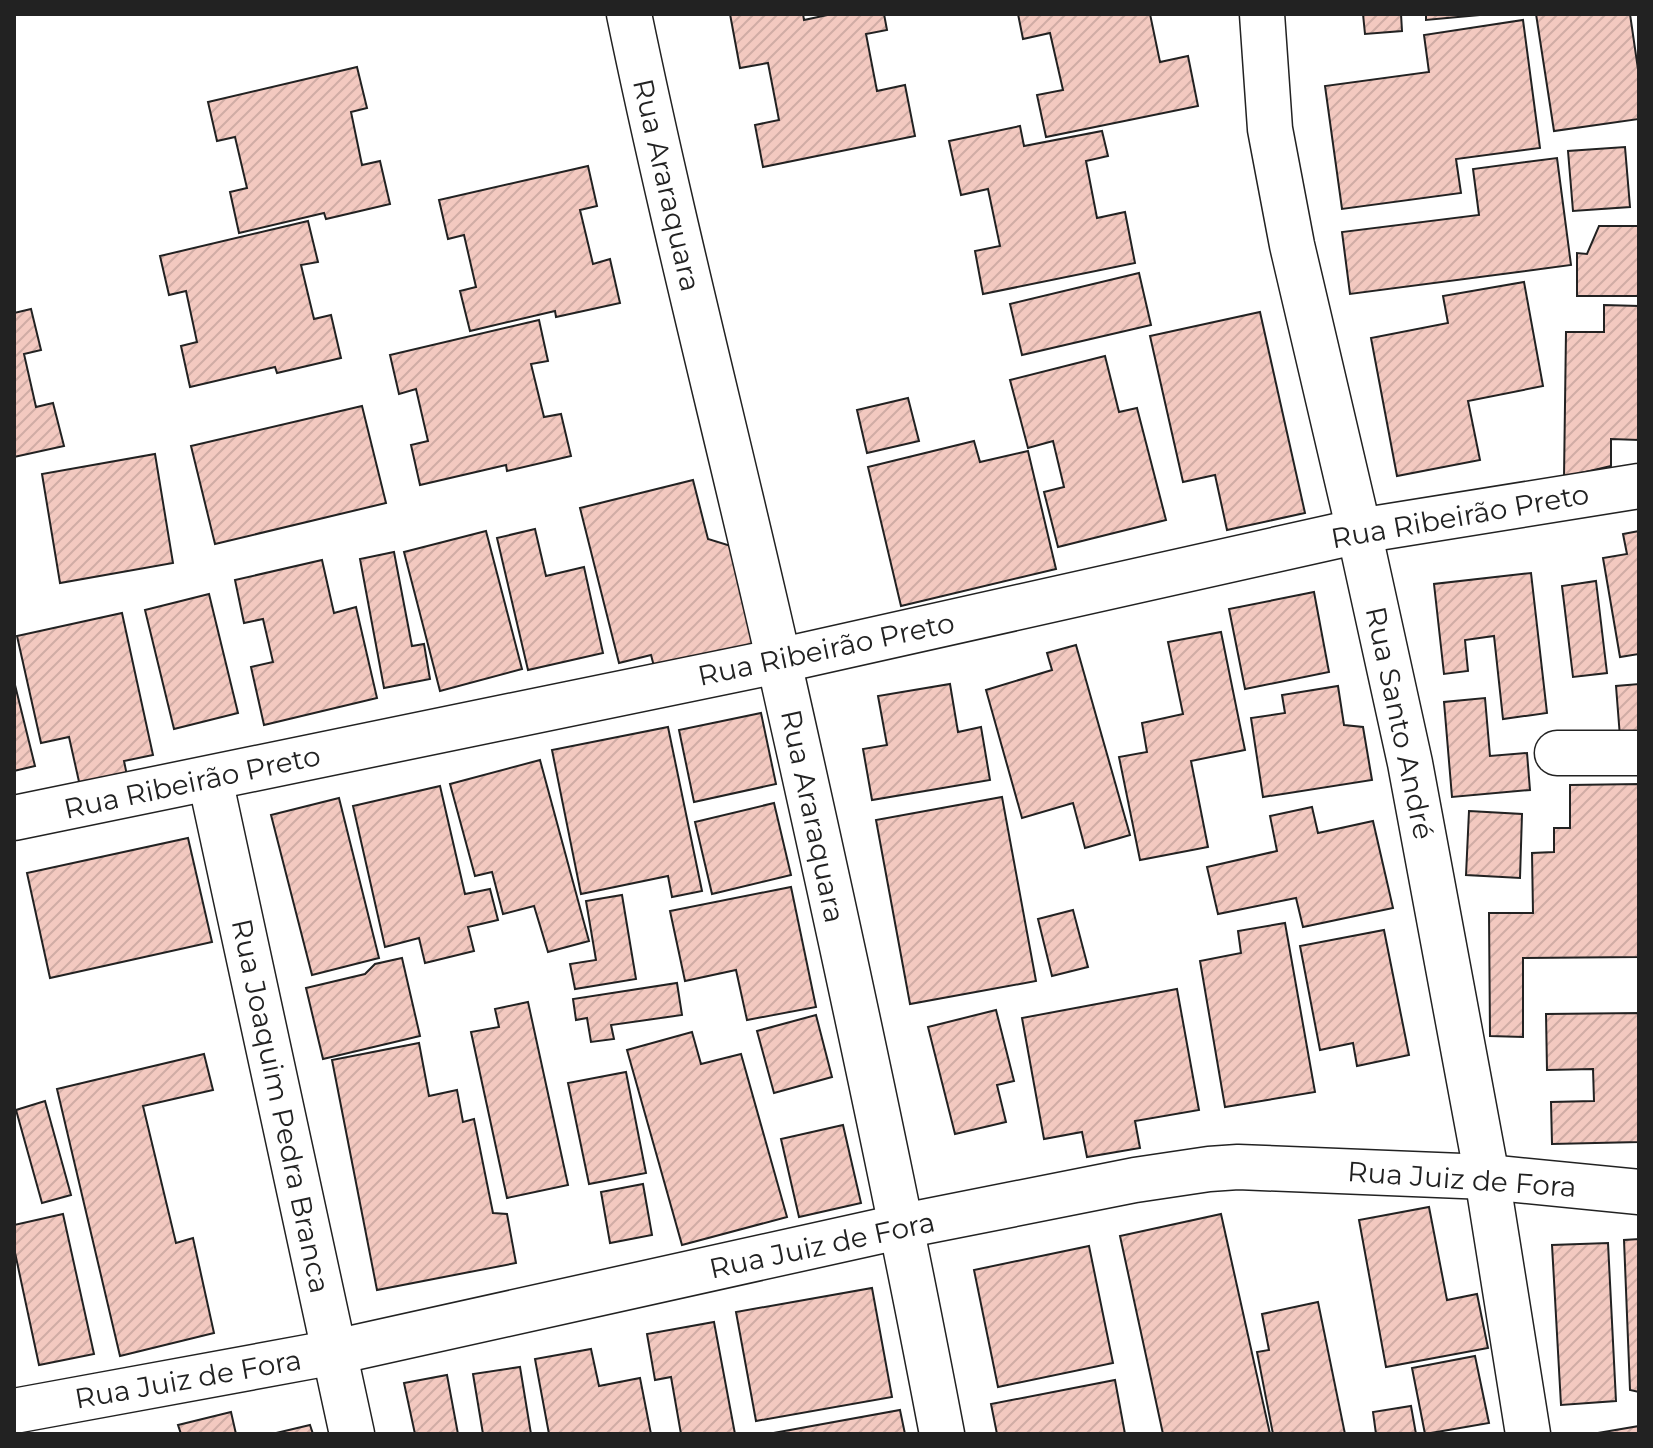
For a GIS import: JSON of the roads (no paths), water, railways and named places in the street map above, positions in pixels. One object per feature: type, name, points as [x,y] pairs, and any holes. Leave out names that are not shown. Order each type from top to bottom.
[{"type":"street","name":"Rua Araraquara","points":[[629,14],[653,131],[778,661],[903,1226],[942,1434]]},
{"type":"street","name":"Rua Santo André","points":[[1262,14],[1270,129],[1292,245],[1410,763],[1487,1177],[1528,1434]]},
{"type":"street","name":"Rua Ribeirão Preto","points":[[14,818],[778,661],[1359,531],[1639,486]]},
{"type":"street","points":[[1557,753],[1639,753]]},
{"type":"street","name":"Rua Joaquim Pedra Branca","points":[[210,779],[352,1434]]},
{"type":"street","name":"Rua Juiz de Fora","points":[[14,1411],[335,1352],[903,1226],[1135,1180],[1209,1169],[1238,1167],[1487,1177],[1639,1192]]}]
